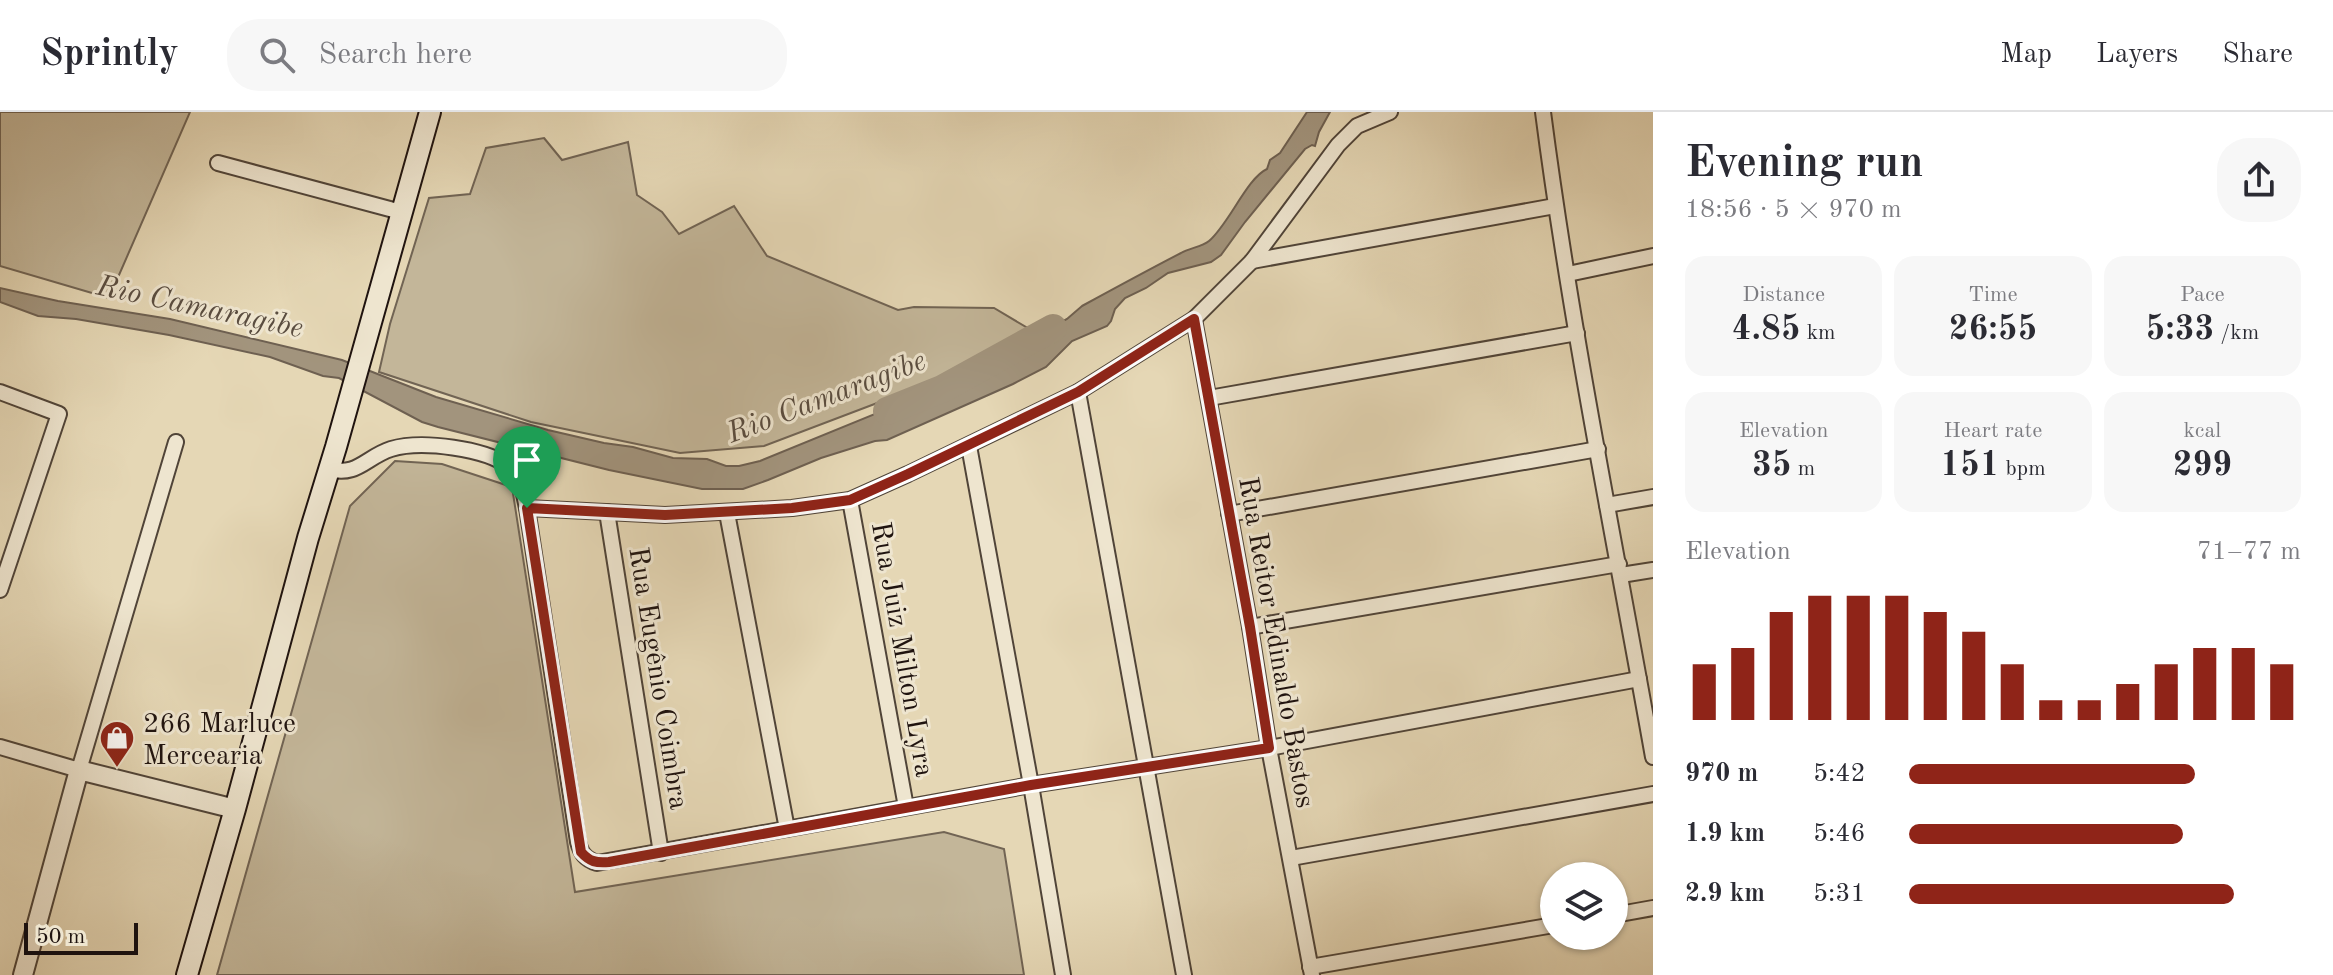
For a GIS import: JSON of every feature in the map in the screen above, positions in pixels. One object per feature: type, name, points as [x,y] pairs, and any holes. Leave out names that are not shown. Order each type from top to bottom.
[{"type":"main road","points":[[187,975],[430,112]]},
{"type":"street","points":[[527,508],[665,515],[792,508],[850,500],[969,446],[1078,392],[1194,319],[1252,261],[1338,145],[1357,126],[1390,112]]},
{"type":"street","points":[[1543,112],[1555,206],[1653,757]]},
{"type":"street","points":[[218,163],[401,212]]},
{"type":"street","points":[[1252,261],[1555,206]]},
{"type":"street","points":[[1568,274],[1653,256]]},
{"type":"street","name":"Rua Reitor Edinaldo Bastos","points":[[1194,319],[1311,971]]},
{"type":"street","points":[[1209,398],[1577,333]]},
{"type":"street","points":[[0,392],[59,414],[0,590]]},
{"type":"street","points":[[1078,392],[1184,975]]},
{"type":"street","points":[[23,975],[79,770],[176,442]]},
{"type":"street","points":[[329,469],[342,473],[393,448],[424,444],[481,454],[511,468],[518,479],[527,508],[578,842],[588,860],[597,863],[1031,785],[1269,748],[1639,679]]},
{"type":"street","points":[[969,446],[1063,975]]},
{"type":"street","points":[[1229,514],[1598,449]]},
{"type":"street","points":[[1607,505],[1653,497]]},
{"type":"street","name":"Rua Juiz Milton Lyra","points":[[850,500],[906,807]]},
{"type":"street","name":"Rua Eugênio Coimbra","points":[[607,512],[661,853]]},
{"type":"street","points":[[727,513],[787,829]]},
{"type":"street","points":[[1250,627],[1620,570],[1653,570]]},
{"type":"street","points":[[0,747],[235,809]]},
{"type":"street","points":[[1291,858],[1653,794]]},
{"type":"street","points":[[1628,912],[1653,908]]},
{"type":"street","points":[[1311,971],[1540,928]]},
{"type":"shaded area","points":[[0,112],[190,112],[109,298],[0,266]]},
{"type":"shaded area","name":"Rio Camaragibe","points":[[1307,112],[1330,112],[1315,146],[1305,149],[1221,255],[1211,262],[1168,273],[1125,298],[1115,309],[1107,326],[1072,341],[1046,367],[1013,384],[887,440],[821,458],[743,489],[702,489],[609,470],[438,427],[422,422],[339,378],[323,376],[270,357],[169,335],[76,319],[38,316],[0,302],[0,288],[170,319],[342,360],[436,397],[548,430],[673,458],[707,459],[726,466],[739,466],[760,461],[880,412],[900,400],[926,398],[971,386],[1006,366],[1023,350],[1021,344],[1067,319],[1082,306],[1184,251],[1206,243],[1224,224],[1252,182],[1267,169],[1270,160],[1280,153]]},
{"type":"shaded area","points":[[544,138],[562,160],[628,142],[637,195],[662,212],[679,234],[734,206],[767,256],[898,310],[914,307],[994,308],[1031,330],[965,366],[764,446],[680,453],[531,422],[379,372],[390,324],[429,198],[470,194],[486,148]]},
{"type":"shaded area","points":[[395,461],[442,464],[512,487],[575,892],[944,832],[1004,849],[1024,975],[217,975],[350,506]]},
{"type":"waterway","name":"Rio Camaragibe","points":[[887,411],[942,389],[1053,328]]},
{"type":"place","name":"266 Marluce Mercearia","points":[[117,769]]},
{"type":"route","points":[[1194,319],[1269,748],[1031,785],[597,863],[588,860],[578,842],[527,508],[665,515],[792,508],[850,500],[1078,392],[1194,319]]}]
